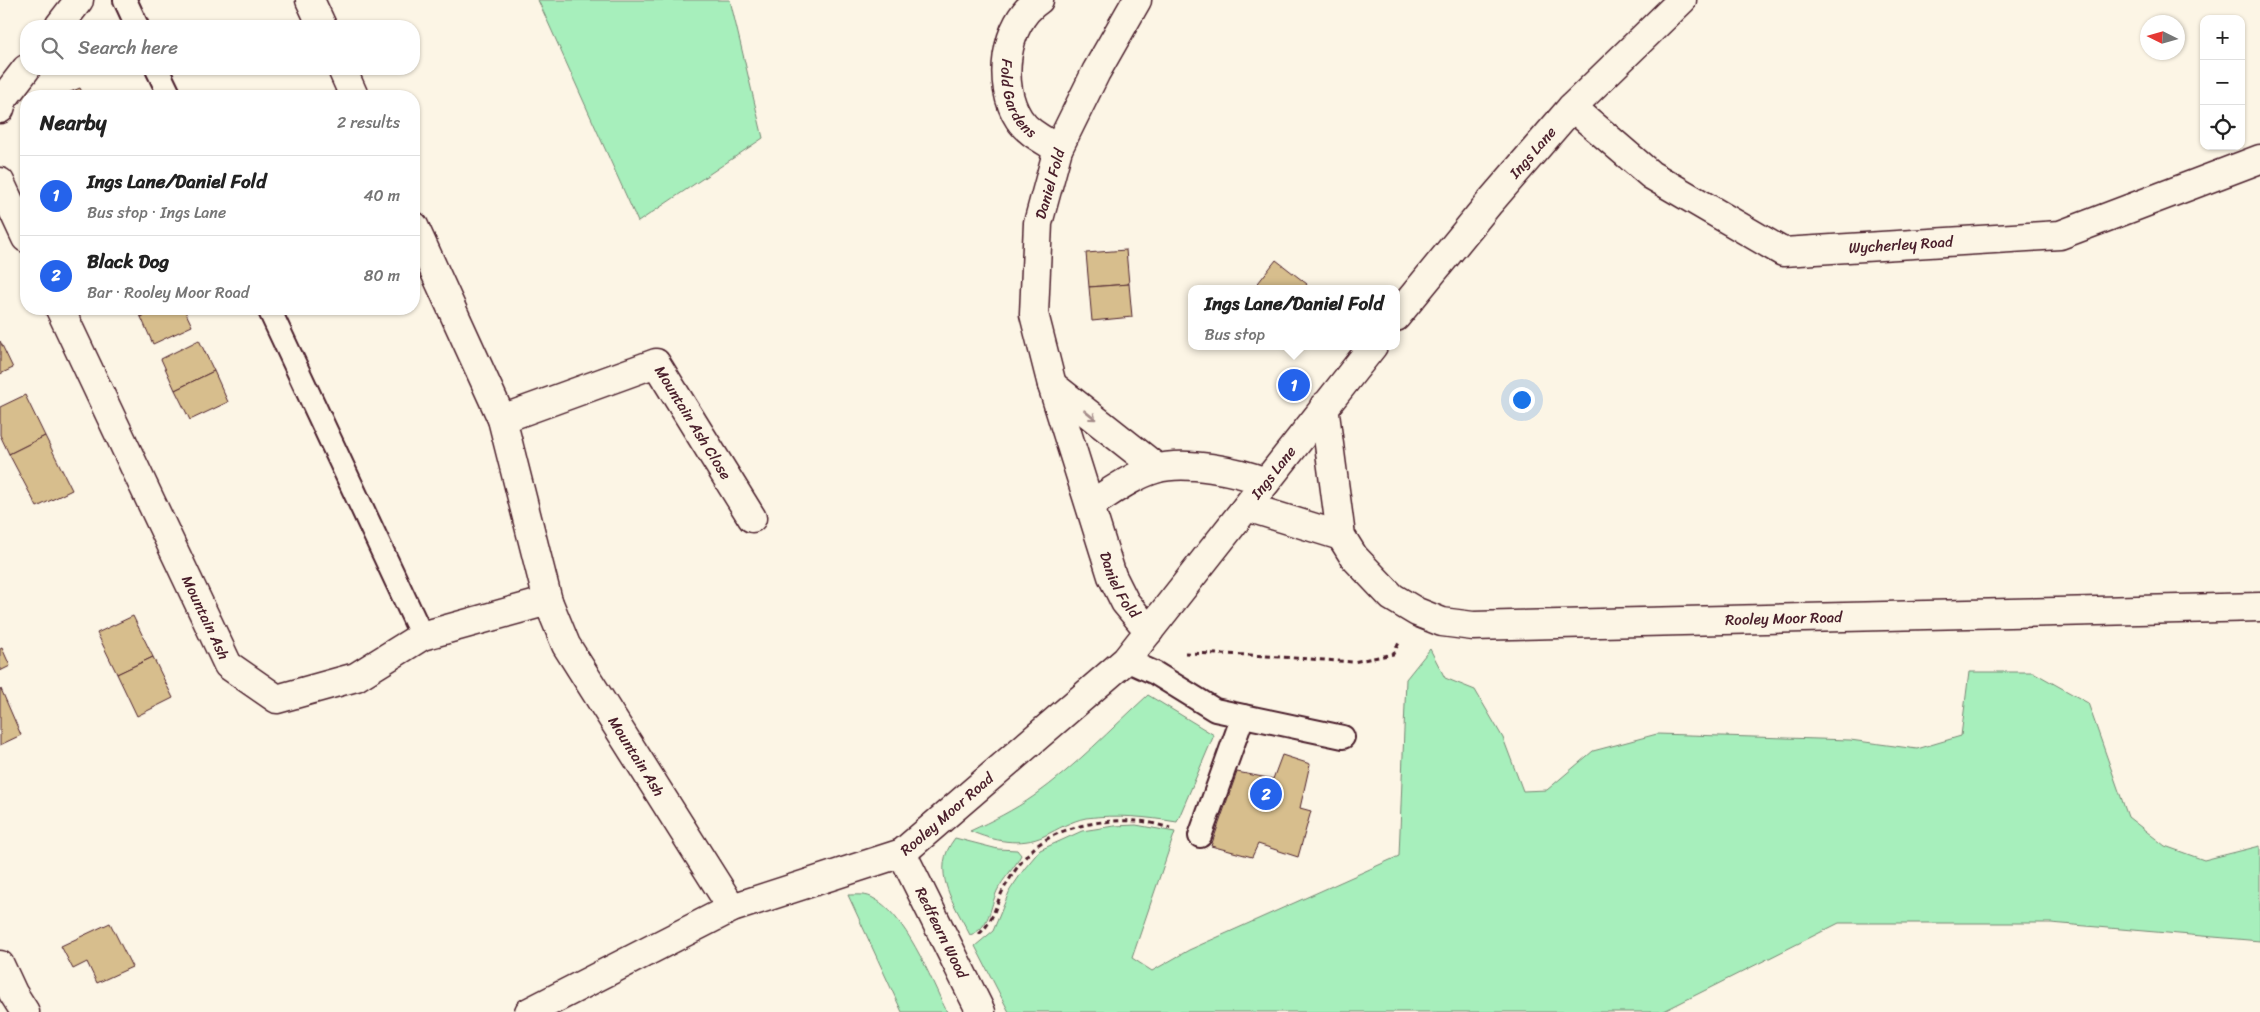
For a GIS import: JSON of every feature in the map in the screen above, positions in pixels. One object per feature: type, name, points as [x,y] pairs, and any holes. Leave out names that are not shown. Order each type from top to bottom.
[{"type":"street","points":[[64,20],[79,0]]},
{"type":"street","points":[[310,0],[319,20]]},
{"type":"street","name":"Daniel Fold","points":[[1137,0],[1096,72],[1058,149],[1038,223],[1034,314],[1052,385],[1091,504],[1112,576],[1125,602],[1149,631]]},
{"type":"street","name":"Ings Lane","points":[[1400,312],[1572,107],[1682,0]]},
{"type":"street","name":"Fold Gardens","points":[[1031,2],[1020,21],[1012,41],[1006,65],[1005,83],[1010,100],[1027,129],[1058,149]]},
{"type":"street","points":[[0,110],[3,99],[21,75]]},
{"type":"street","points":[[345,75],[351,90]]},
{"type":"street","name":"Wycherley Road","points":[[1572,107],[1651,175],[1783,252],[2060,236],[2260,159]]},
{"type":"street","points":[[0,182],[20,225]]},
{"type":"street","name":"Mountain Ash","points":[[420,239],[502,419],[548,602],[571,654],[732,908]]},
{"type":"street","name":"Mountain Ash","points":[[63,315],[228,665],[278,699],[356,677],[422,636],[548,602]]},
{"type":"street","name":"Ings Lane","points":[[1212,551],[1370,350]]},
{"type":"street","name":"Mountain Ash Close","points":[[502,419],[656,363],[752,518]]},
{"type":"street","points":[[1052,385],[1157,468]]},
{"type":"street","name":"Rooley Moor Road","points":[[1324,406],[1341,536],[1354,557],[1392,597],[1417,612],[1442,622],[1473,626],[2260,607]]},
{"type":"street","points":[[1091,504],[1130,480],[1157,468],[1182,466],[1208,469],[1245,474],[1266,482]]},
{"type":"street","points":[[1247,507],[1341,536]]},
{"type":"street","name":"Rooley Moor Road","points":[[529,1012],[732,908],[902,853],[1126,660],[1212,551]]},
{"type":"street","name":"Redfearn Wood","points":[[902,853],[981,1012]]},
{"type":"street","points":[[0,965],[13,993],[25,1012]]},
{"type":"lane","points":[[125,0],[134,20]]},
{"type":"lane","points":[[160,75],[167,90]]},
{"type":"lane","points":[[272,315],[422,636]]},
{"type":"lane","points":[[1126,660],[1155,674],[1214,710],[1343,737]]},
{"type":"lane","points":[[1200,836],[1243,716]]},
{"type":"path","points":[[1149,631],[1178,653],[1251,654],[1353,662],[1393,654],[1417,612]]},
{"type":"path","points":[[951,951],[974,939],[987,927],[996,911],[1005,887],[1032,850],[1069,829],[1084,824],[1138,820],[1200,836]]},
{"type":"green space","points":[[538,0],[730,0],[763,138],[638,222]]},
{"type":"green space","points":[[1430,649],[1445,678],[1475,690],[1503,738],[1523,791],[1547,790],[1593,751],[1657,734],[1850,740],[1917,749],[1961,736],[1969,672],[2033,672],[2088,703],[2128,817],[2165,846],[2204,860],[2260,846],[2260,941],[2051,923],[1839,923],[1662,1012],[1009,1012],[975,946],[993,931],[1010,890],[1040,850],[1082,831],[1136,825],[1175,832],[1132,958],[1152,971],[1189,950],[1399,856],[1406,679]]},
{"type":"green space","points":[[1148,695],[1214,735],[1177,822],[1132,817],[1086,818],[1070,823],[1044,836],[1017,842],[988,838],[970,831],[1011,811],[1049,785]]},
{"type":"green space","points":[[955,838],[998,849],[1017,850],[1021,855],[997,891],[982,927],[970,935],[951,899],[944,875],[944,863],[948,850]]},
{"type":"green space","points":[[848,895],[871,897],[884,905],[895,917],[916,948],[947,1012],[902,1012]]},
{"type":"building","points":[[1126,250],[1129,284],[1089,287],[1086,253]]},
{"type":"building","points":[[1276,260],[1307,284],[1306,285],[1257,285]]},
{"type":"building","points":[[1129,284],[1132,317],[1092,321],[1089,287]]},
{"type":"building","points":[[146,315],[187,315],[192,326],[153,344],[141,317]]},
{"type":"building","points":[[199,340],[214,371],[175,390],[161,359]]},
{"type":"building","points":[[0,341],[13,368],[0,374]]},
{"type":"building","points":[[214,371],[228,402],[190,420],[175,390]]},
{"type":"building","points":[[25,395],[45,436],[9,454],[0,435],[0,407]]},
{"type":"building","points":[[45,436],[72,490],[37,507],[9,454]]},
{"type":"building","points":[[133,616],[153,657],[117,674],[97,633]]},
{"type":"building","points":[[2,648],[10,666],[0,671],[0,649]]},
{"type":"building","points":[[153,657],[173,698],[137,716],[117,674]]},
{"type":"building","points":[[0,690],[21,735],[0,745]]},
{"type":"building","points":[[1282,755],[1310,764],[1300,808],[1311,811],[1298,857],[1258,844],[1252,857],[1211,846],[1237,772],[1273,779]]},
{"type":"building","points":[[110,923],[132,967],[97,983],[87,962],[73,969],[61,946]]},
{"type":"place","name":"Ings Lane/Daniel Fold","points":[[1294,385]]},
{"type":"place","name":"Black Dog","points":[[1266,794]]}]
